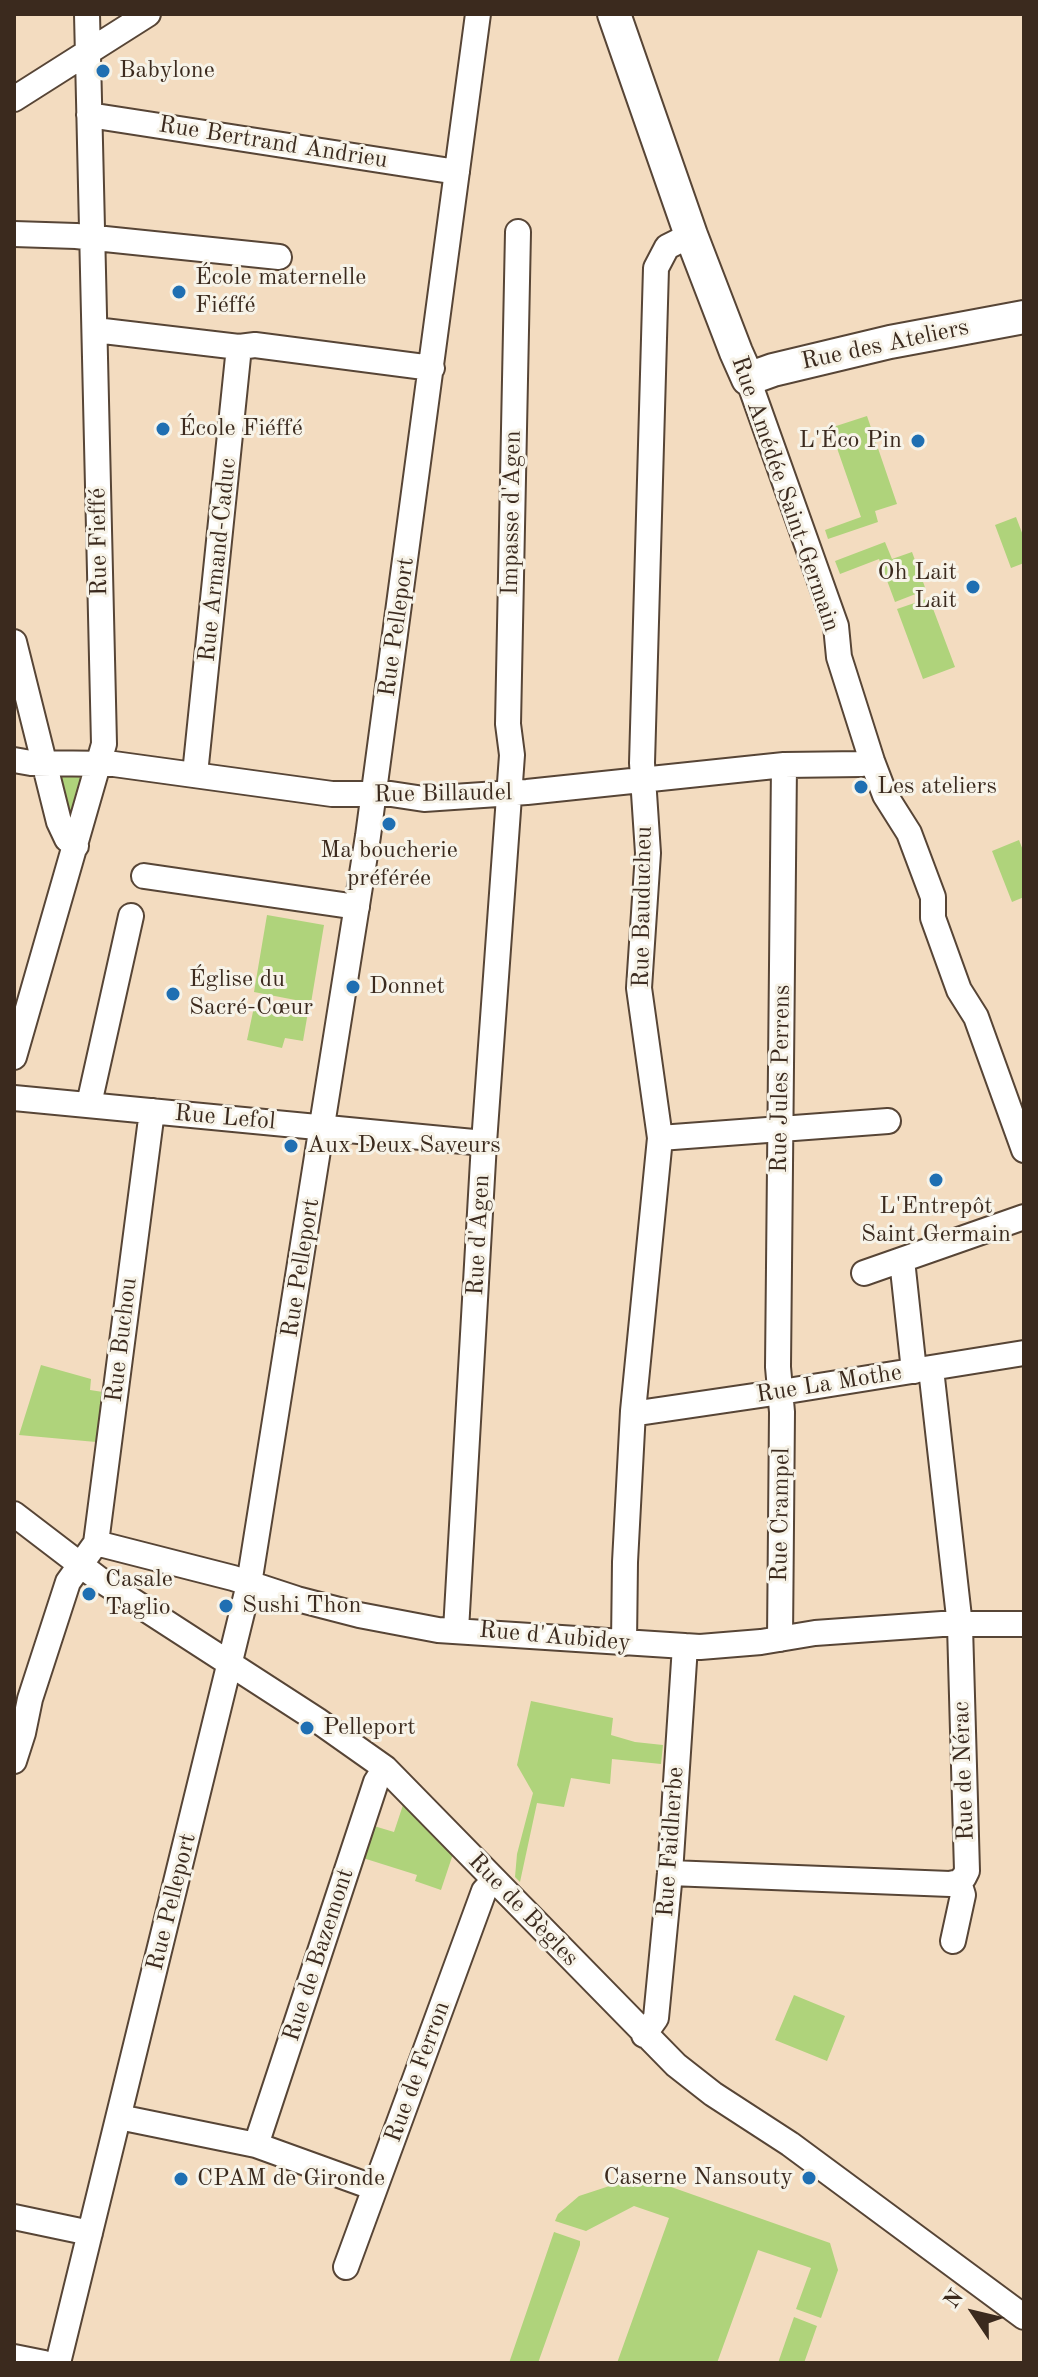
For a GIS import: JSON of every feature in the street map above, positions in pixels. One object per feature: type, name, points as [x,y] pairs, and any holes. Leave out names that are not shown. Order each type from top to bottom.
[{"type":"main road","name":"Rue Amédée Saint-Germain","points":[[614,14],[691,235],[748,379]]},
{"type":"main road","name":"Rue des Ateliers","points":[[748,379],[773,370],[890,342],[1024,317]]},
{"type":"street","name":"Rue Fieffé","points":[[14,1057],[104,744],[87,14]]},
{"type":"street","points":[[14,99],[148,14]]},
{"type":"street","name":"Rue Pelleport","points":[[58,2363],[249,1584],[374,795],[478,14]]},
{"type":"street","name":"Rue Bertrand Andrieu","points":[[89,115],[457,172]]},
{"type":"street","name":"Impasse d'Agen","points":[[508,794],[512,755],[508,724],[518,232]]},
{"type":"street","points":[[14,234],[76,236],[279,257]]},
{"type":"street","name":"Rue Bauducheu","points":[[624,1643],[633,1411],[660,1138],[639,988],[648,853],[644,780],[656,268],[667,247],[691,235]]},
{"type":"street","points":[[95,330],[239,347],[255,345],[432,368]]},
{"type":"street","name":"Rue Armand-Caduc","points":[[195,774],[239,347]]},
{"type":"street","name":"Rue Amédée Saint-Germain","points":[[748,379],[836,626],[839,657],[872,761],[885,795],[909,833],[933,897],[933,918],[959,990],[976,1017],[1024,1150]]},
{"type":"street","points":[[14,642],[59,822],[67,839],[76,846]]},
{"type":"street","name":"Rue Billaudel","points":[[14,760],[99,763],[332,794],[424,799],[508,794],[784,765],[862,764],[872,761]]},
{"type":"street","name":"Rue Jules Perrens","points":[[781,1392],[778,1367],[784,765]]},
{"type":"street","name":"Rue d'Agen","points":[[456,1630],[508,794]]},
{"type":"street","points":[[144,876],[357,907]]},
{"type":"street","points":[[89,1104],[131,916]]},
{"type":"street","name":"Rue Lefol","points":[[14,1098],[484,1143]]},
{"type":"street","name":"Rue Buchou","points":[[14,1761],[30,1699],[68,1582],[96,1543],[152,1111]]},
{"type":"street","points":[[660,1138],[888,1121]]},
{"type":"street","points":[[864,1273],[1024,1217]]},
{"type":"street","name":"Rue de Nérac","points":[[902,1260],[923,1370],[960,1626],[967,1871],[959,1882],[963,1895],[953,1941]]},
{"type":"street","name":"Rue La Mothe","points":[[633,1411],[645,1412],[781,1392],[1024,1353]]},
{"type":"street","name":"Rue Crampel","points":[[780,1639],[781,1392]]},
{"type":"street","name":"Rue de Bègles","points":[[14,1514],[80,1564],[385,1768],[676,2065],[713,2094],[790,2144],[1024,2317]]},
{"type":"street","name":"Rue d'Aubidey","points":[[96,1543],[359,1615],[438,1630],[715,1646],[815,1633],[942,1624],[1024,1624]]},
{"type":"street","name":"Rue Faidherbe","points":[[644,2035],[656,2018],[670,1873],[685,1646]]},
{"type":"street","name":"Rue de Bazemont","points":[[256,2145],[376,1782],[385,1768]]},
{"type":"street","points":[[670,1873],[935,1884],[959,1882]]},
{"type":"street","name":"Rue de Ferron","points":[[346,2267],[484,1891],[494,1880]]},
{"type":"street","points":[[119,2117],[256,2145],[375,2188]]},
{"type":"street","points":[[14,2217],[90,2233]]},
{"type":"street","points":[[14,2357],[44,2363]]},
{"type":"green space","points":[[867,416],[897,504],[875,511],[878,522],[828,539],[825,530],[861,517],[830,428]]},
{"type":"green space","points":[[1016,517],[1024,538],[1024,563],[1011,568],[995,525]]},
{"type":"green space","points":[[885,542],[892,559],[912,552],[926,590],[895,602],[879,559],[840,574],[835,561]]},
{"type":"green space","points":[[929,598],[955,667],[923,679],[897,609]]},
{"type":"green space","points":[[53,770],[88,772],[76,823],[67,820]]},
{"type":"green space","points":[[1019,840],[1024,853],[1024,897],[1012,902],[992,851]]},
{"type":"green space","points":[[267,915],[324,925],[311,1003],[254,992]]},
{"type":"green space","points":[[271,1004],[308,1012],[303,1041],[285,1038],[282,1048],[247,1040],[254,1007],[269,1011]]},
{"type":"green space","points":[[41,1365],[91,1379],[90,1390],[103,1392],[96,1442],[19,1435]]},
{"type":"green space","points":[[531,1701],[613,1718],[611,1735],[663,1745],[661,1764],[612,1759],[610,1784],[571,1778],[564,1807],[537,1803],[520,1882],[515,1877],[517,1854],[533,1793],[517,1765]]},
{"type":"green space","points":[[404,1802],[453,1854],[441,1890],[415,1881],[417,1875],[363,1858],[374,1826],[394,1832]]},
{"type":"green space","points":[[794,1995],[845,2016],[827,2061],[775,2040]]},
{"type":"green space","points":[[640,2176],[830,2243],[838,2270],[821,2318],[796,2309],[811,2268],[758,2250],[717,2363],[617,2363],[669,2218],[634,2206],[586,2231],[555,2221],[558,2214],[579,2196]]},
{"type":"green space","points":[[554,2232],[580,2241],[580,2245],[538,2363],[509,2363]]},
{"type":"green space","points":[[794,2317],[817,2326],[804,2363],[778,2363]]},
{"type":"place","name":"Babylone","points":[[103,71]]},
{"type":"place","name":"École maternelle Fiéffé","points":[[179,292]]},
{"type":"place","name":"École Fiéffé","points":[[163,429]]},
{"type":"place","name":"L'Éco Pin","points":[[918,441]]},
{"type":"place","name":"Oh Lait Lait","points":[[973,587]]},
{"type":"place","name":"Les ateliers","points":[[861,787]]},
{"type":"place","name":"Ma boucherie préférée","points":[[389,824]]},
{"type":"place","name":"Donnet","points":[[353,987]]},
{"type":"place","name":"Église du Sacré-Cœur","points":[[173,994]]},
{"type":"place","name":"Aux Deux Saveurs","points":[[291,1146]]},
{"type":"place","name":"L'Entrepôt Saint Germain","points":[[936,1180]]},
{"type":"place","name":"Casale Taglio","points":[[89,1594]]},
{"type":"place","name":"Sushi Thon","points":[[226,1606]]},
{"type":"place","name":"Pelleport","points":[[307,1728]]},
{"type":"place","name":"Caserne Nansouty","points":[[809,2178]]},
{"type":"place","name":"CPAM de Gironde","points":[[181,2179]]}]
